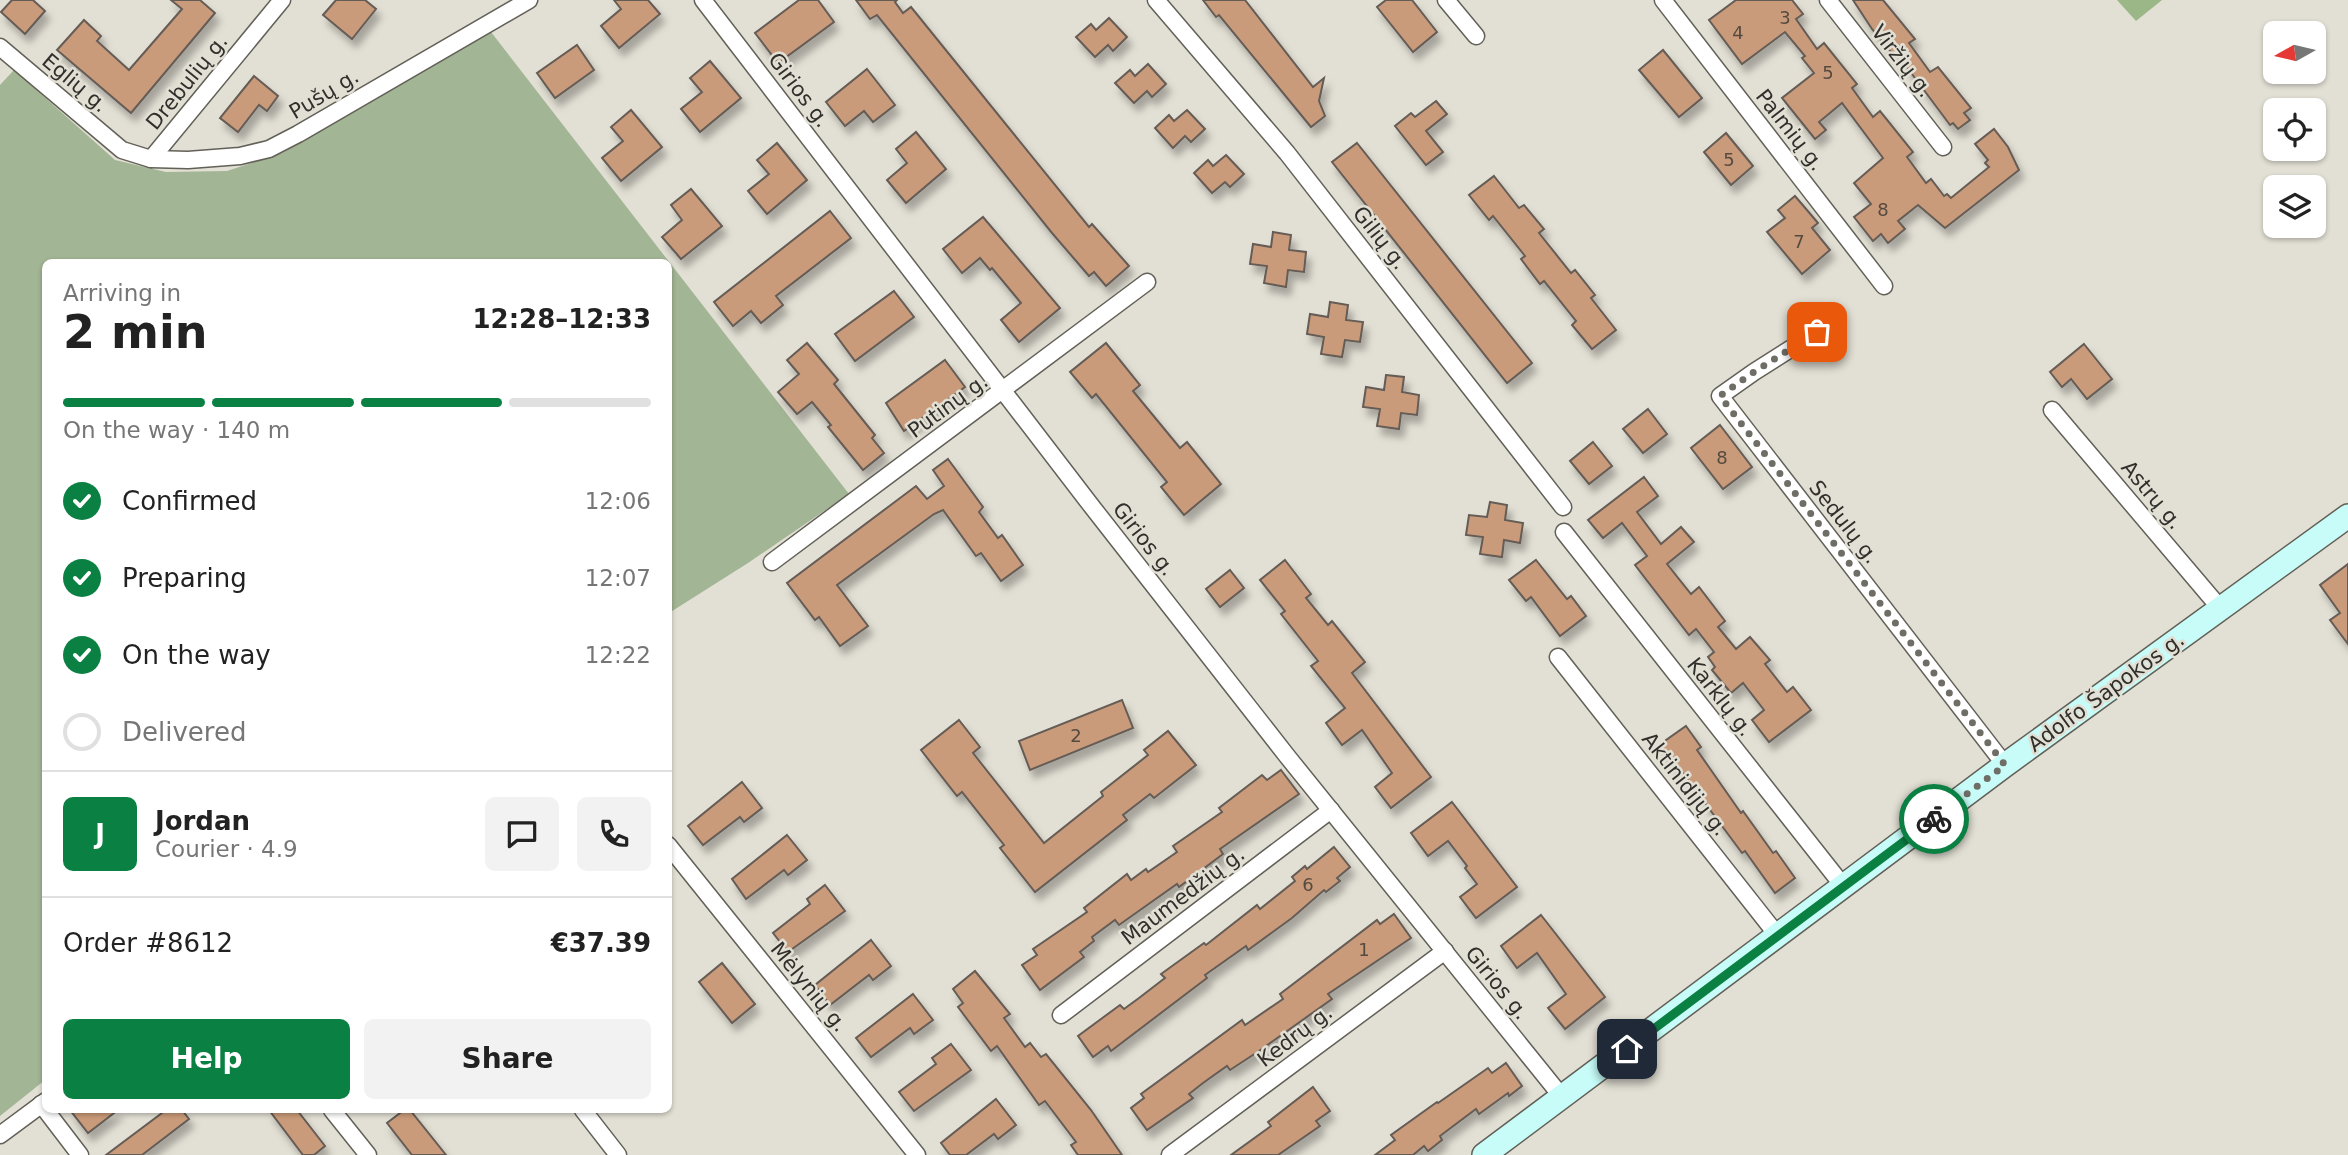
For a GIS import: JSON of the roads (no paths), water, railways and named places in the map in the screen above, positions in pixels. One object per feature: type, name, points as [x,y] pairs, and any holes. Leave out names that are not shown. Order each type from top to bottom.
[{"type":"street","name":"Drebulių g.","points":[[151,159],[282,0]]},
{"type":"street","name":"Pušų g.","points":[[122,150],[151,159],[188,160],[240,156],[269,149],[529,0]]},
{"type":"street","name":"Girios g.","points":[[703,0],[1002,392],[1331,810],[1562,1097]]},
{"type":"street","name":"Gilių g.","points":[[1156,0],[1287,153],[1563,507]]},
{"type":"street","points":[[1446,0],[1476,36]]},
{"type":"street","name":"Palmių g.","points":[[1663,0],[1884,286]]},
{"type":"street","name":"Viržių g.","points":[[1828,0],[1943,147]]},
{"type":"street","name":"Eglių g.","points":[[0,47],[122,150]]},
{"type":"street","name":"Putinų g.","points":[[772,562],[1147,282]]},
{"type":"street","name":"Sedulų g.","points":[[1817,332],[1720,396],[2005,765]]},
{"type":"street","name":"Astrų g.","points":[[2052,410],[2220,608]]},
{"type":"street","name":"Adolfo Šapokos g.","points":[[1484,1155],[2005,765],[2348,516]]},
{"type":"street","name":"Karklų g.","points":[[1564,532],[1844,887]]},
{"type":"street","name":"Aktinidijų g.","points":[[1558,657],[1778,936]]},
{"type":"street","name":"Maumedžių g.","points":[[1061,1015],[1331,810]]},
{"type":"street","name":"Mėlynių g.","points":[[672,850],[917,1155]]},
{"type":"street","name":"Kedrų g.","points":[[1170,1155],[1445,951]]},
{"type":"street","points":[[0,1135],[42,1104]]},
{"type":"street","points":[[50,1113],[80,1155]]},
{"type":"street","points":[[334,1113],[368,1155]]},
{"type":"street","points":[[585,1113],[618,1155]]}]
